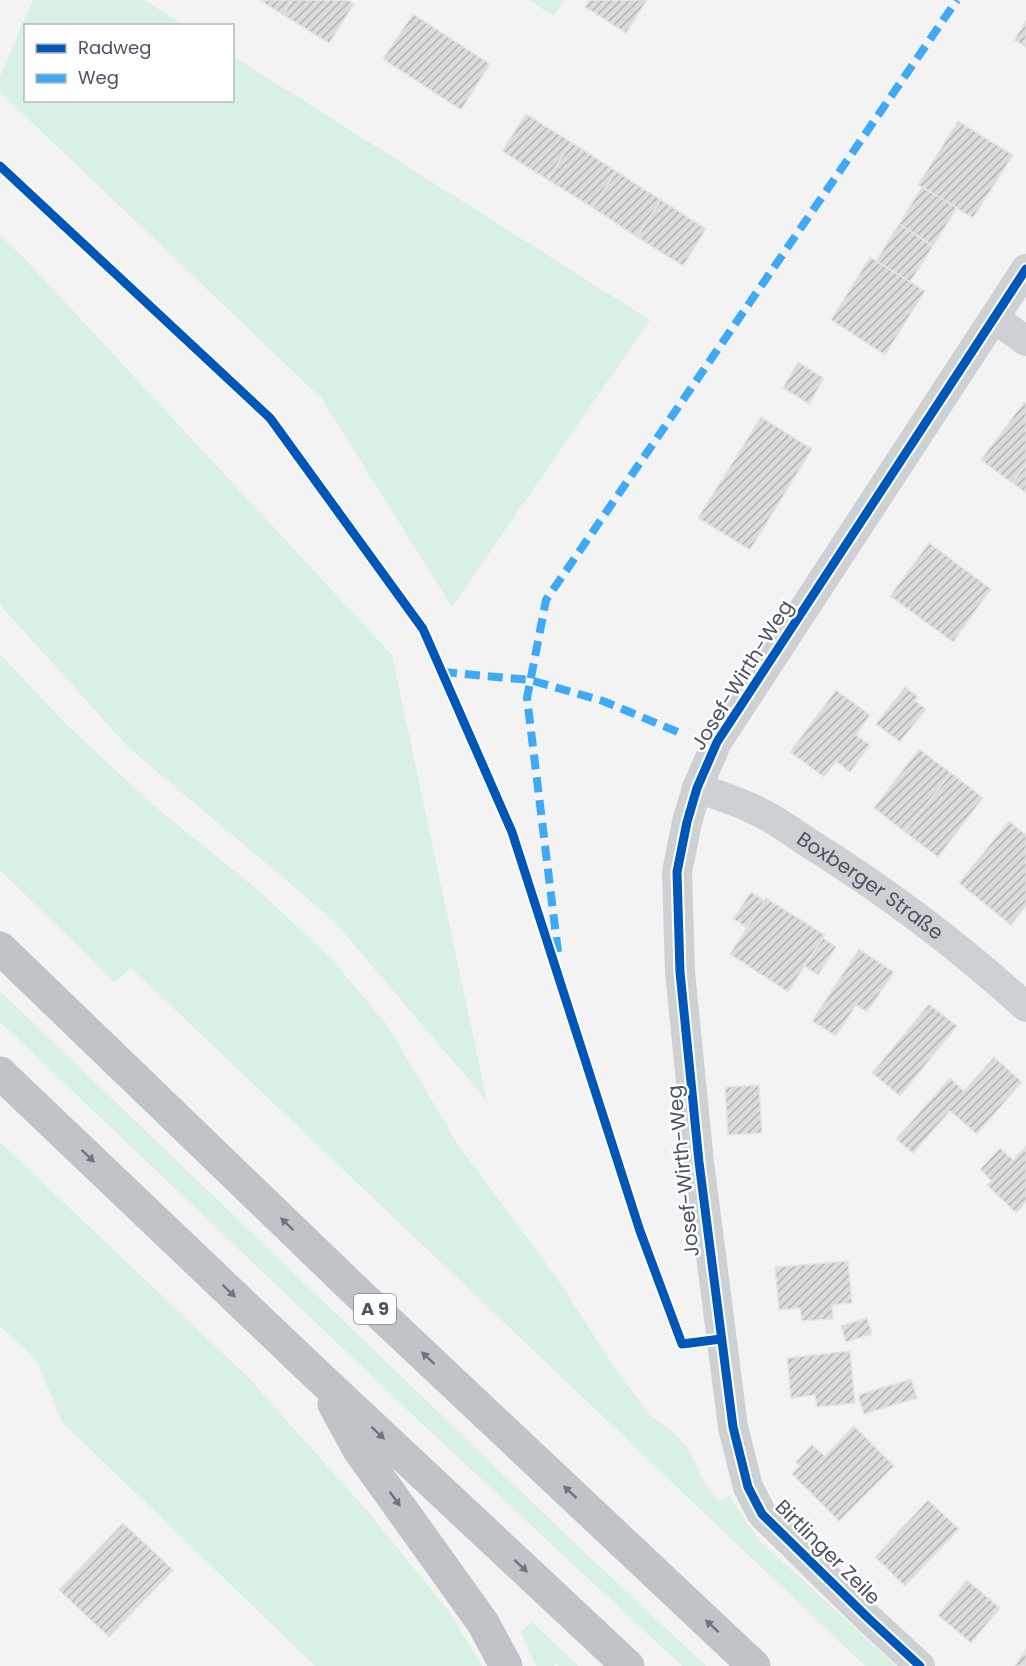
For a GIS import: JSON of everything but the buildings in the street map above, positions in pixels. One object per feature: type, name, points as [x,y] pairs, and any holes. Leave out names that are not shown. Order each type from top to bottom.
[{"type":"highway","name":"A 9","points":[[0,948],[363,1298],[754,1666]]},
{"type":"highway","points":[[0,1072],[320,1378],[628,1666]]},
{"type":"highway","points":[[320,1378],[359,1450],[483,1623],[506,1666]]},
{"type":"street","name":"Josef-Wirth-Weg","points":[[721,1339],[699,1162],[680,972],[677,872],[687,822],[697,788],[717,742],[1026,269]]},
{"type":"street","points":[[994,318],[1026,341]]},
{"type":"street","name":"Boxberger Straße","points":[[697,788],[758,811],[862,878],[925,923],[1026,1007]]},
{"type":"street","name":"Birtlinger Zeile","points":[[721,1339],[733,1427],[747,1487],[762,1514],[920,1666]]},
{"type":"green space","points":[[33,0],[144,0],[182,24],[24,24],[24,102],[234,102],[234,57],[650,320],[452,607],[322,399],[0,92],[0,76]]},
{"type":"green space","points":[[528,0],[564,0],[554,16]]},
{"type":"green space","points":[[0,235],[27,261],[392,655],[487,1101],[332,919],[129,748],[0,605]]},
{"type":"green space","points":[[0,654],[65,723],[153,805],[259,891],[330,957],[387,1025],[457,1143],[561,1284],[614,1367],[650,1415],[672,1431],[688,1448],[704,1482],[719,1501],[729,1496],[759,1540],[896,1666],[865,1666],[166,1001],[130,968],[115,983],[0,870]]},
{"type":"green space","points":[[0,991],[706,1666],[682,1666],[419,1421],[0,1022]]},
{"type":"green space","points":[[0,1142],[249,1378],[369,1513],[451,1614],[482,1666],[315,1666],[62,1422],[37,1361],[0,1326]]},
{"type":"green space","points":[[532,1622],[578,1666],[559,1666],[556,1663],[554,1666],[536,1666],[521,1632]]},
{"type":"marked path","points":[[558,952],[527,698],[546,600],[957,0]]},
{"type":"marked path","points":[[442,672],[530,680],[603,701],[685,735]]},
{"type":"cycle path","points":[[0,166],[270,418],[423,629],[512,832],[640,1231],[682,1344],[721,1339]]},
{"type":"cycle path","points":[[920,1666],[762,1514],[748,1487],[733,1427],[699,1162],[680,972],[677,872],[687,822],[697,788],[717,742],[1026,269]]}]
